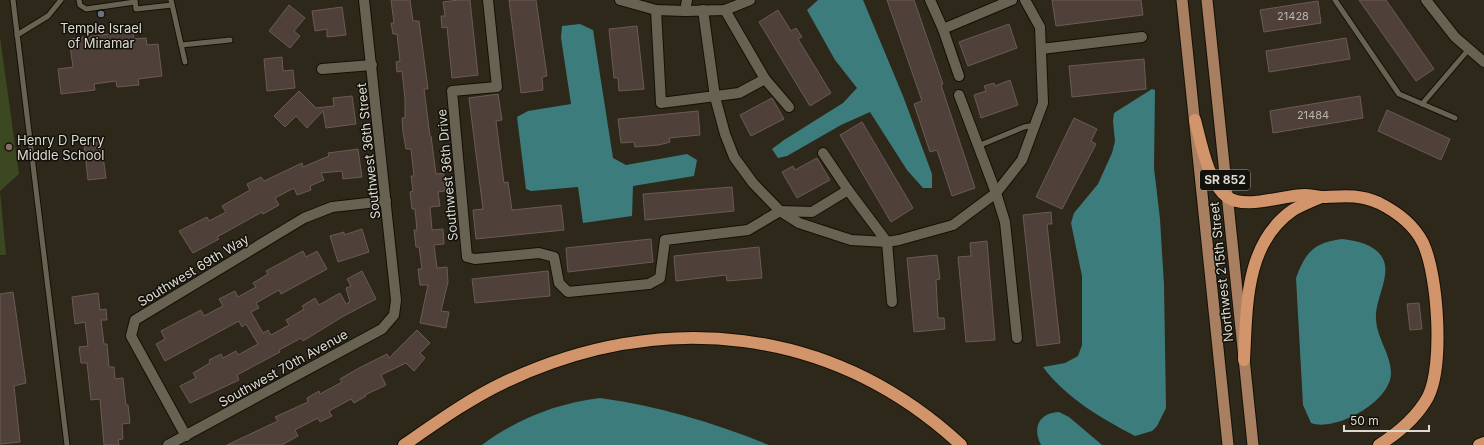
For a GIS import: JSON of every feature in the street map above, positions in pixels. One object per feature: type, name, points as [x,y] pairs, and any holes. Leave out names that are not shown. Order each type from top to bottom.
[{"type":"highway","points":[[1195,120],[1212,177],[1227,196],[1249,201],[1304,195],[1351,195],[1373,200],[1387,207],[1404,219],[1423,243],[1430,264],[1438,339],[1434,379],[1428,397],[1415,415],[1397,432],[1379,445]]},
{"type":"highway","points":[[1244,360],[1247,298],[1254,268],[1262,248],[1272,231],[1286,216],[1296,208],[1323,196]]},
{"type":"highway","points":[[404,445],[484,393],[550,363],[580,353],[617,345],[684,338],[734,340],[762,343],[789,349],[842,367],[893,393],[916,408],[961,445]]},
{"type":"highway","points":[[1480,445],[1484,443]]},
{"type":"main road","name":"Northwest 215th Street","points":[[1182,0],[1228,445]]},
{"type":"main road","name":"Northwest 215th Street","points":[[1207,0],[1253,445]]},
{"type":"street","name":"Southwest 36th Street","points":[[364,0],[396,300]]},
{"type":"street","name":"Southwest 36th Drive","points":[[488,0],[497,87],[452,90],[467,257],[475,259],[539,254],[554,257],[559,283],[568,292],[649,284],[660,278],[666,240],[748,230],[780,211]]},
{"type":"street","points":[[620,0],[656,10],[685,11],[725,10],[750,0]]},
{"type":"street","points":[[685,11],[687,0]]},
{"type":"street","points":[[930,0],[943,29],[959,76]]},
{"type":"street","points":[[943,29],[1012,0]]},
{"type":"street","points":[[703,10],[715,96],[725,134],[734,157],[753,183],[780,211],[799,223],[851,240],[887,242],[953,225],[996,193],[1022,160],[1043,103],[1040,27],[1025,0]]},
{"type":"street","points":[[1426,0],[1455,37],[1484,62]]},
{"type":"street","points":[[656,10],[661,103],[739,93],[765,80]]},
{"type":"street","points":[[725,10],[765,80],[789,107]]},
{"type":"street","points":[[1041,48],[1142,36]]},
{"type":"street","points":[[322,69],[372,65]]},
{"type":"street","points":[[959,96],[996,193],[1005,222],[1017,338]]},
{"type":"street","points":[[823,153],[848,190],[887,242],[892,302]]},
{"type":"street","points":[[780,211],[812,212],[848,190]]},
{"type":"street","name":"Southwest 69th Way","points":[[186,436],[130,336],[135,320],[304,218],[332,207],[386,201]]},
{"type":"street","name":"Southwest 70th Avenue","points":[[168,445],[382,329],[394,315],[396,300]]},
{"type":"lane","points":[[13,0],[68,445]]},
{"type":"lane","points":[[17,35],[48,16],[61,0]]},
{"type":"lane","points":[[79,0],[80,5],[86,9],[135,1],[136,9],[171,2],[184,62]]},
{"type":"lane","points":[[1335,0],[1399,94],[1455,118]]},
{"type":"lane","points":[[181,45],[230,40]]},
{"type":"lane","points":[[1422,104],[1469,49]]},
{"type":"lane","points":[[978,146],[1024,127],[1035,125]]},
{"type":"green space","points":[[0,37],[19,174],[0,191]]},
{"type":"green space","points":[[0,191],[6,255],[0,255]]},
{"type":"water","points":[[818,0],[863,0],[903,96],[932,174],[932,188],[923,188],[907,170],[870,112],[841,125],[787,156],[778,158],[772,149],[843,103],[857,88],[835,60],[807,10]]},
{"type":"water","points":[[580,24],[593,30],[613,158],[626,165],[687,154],[697,160],[694,176],[633,186],[632,216],[583,223],[578,187],[531,191],[526,189],[517,117],[528,111],[571,104],[561,38],[562,26]]},
{"type":"water","points":[[1152,89],[1155,90],[1154,168],[1160,219],[1164,285],[1166,408],[1157,426],[1152,431],[1135,436],[1073,398],[1043,367],[1065,363],[1078,356],[1082,345],[1082,276],[1071,223],[1074,213],[1098,184],[1112,153],[1115,141],[1113,121],[1114,113]]},
{"type":"water","points":[[1342,239],[1366,244],[1379,253],[1383,259],[1385,275],[1377,308],[1376,320],[1377,327],[1389,360],[1391,373],[1389,384],[1372,404],[1347,419],[1321,425],[1311,423],[1303,405],[1296,278],[1303,261],[1312,250],[1324,243]]},
{"type":"water","points":[[600,398],[622,401],[686,416],[769,445],[482,445],[509,427],[553,408],[584,400]]},
{"type":"water","points":[[1059,412],[1069,417],[1102,445],[1041,445],[1037,432],[1039,422],[1046,415]]},
{"type":"building","points":[[391,0],[410,0],[413,21],[419,21],[428,89],[424,89],[436,174],[444,173],[445,191],[438,192],[440,206],[430,207],[432,230],[443,229],[444,244],[434,245],[437,268],[447,267],[448,282],[441,311],[449,312],[446,328],[420,323],[428,285],[420,285],[418,269],[422,269],[419,247],[416,247],[414,230],[417,230],[415,209],[412,209],[410,192],[413,191],[411,176],[414,176],[411,149],[406,149],[403,132],[402,118],[405,118],[405,99],[402,71],[397,72],[396,62],[400,61],[397,34],[393,34],[391,23],[394,23]]},
{"type":"building","points":[[470,0],[478,75],[452,78],[447,27],[442,28],[441,16],[445,16],[443,2]]},
{"type":"building","points":[[509,0],[536,0],[547,76],[542,77],[543,90],[521,93]]},
{"type":"building","points":[[887,0],[914,0],[943,84],[941,85],[975,188],[952,196],[937,150],[930,152],[914,104],[922,101]]},
{"type":"building","points":[[1052,0],[1141,0],[1143,15],[1056,26]]},
{"type":"building","points":[[1359,0],[1386,0],[1434,69],[1416,81]]},
{"type":"building","points":[[1318,1],[1321,23],[1264,32],[1260,10]]},
{"type":"building","points":[[289,5],[305,18],[294,31],[300,36],[290,48],[269,31]]},
{"type":"building","points":[[342,7],[346,35],[327,37],[327,29],[315,31],[312,11]]},
{"type":"building","points":[[778,10],[791,31],[796,28],[802,37],[798,39],[831,93],[810,106],[759,22]]},
{"type":"building","points":[[1009,24],[1017,48],[968,66],[959,42]]},
{"type":"building","points":[[637,26],[644,89],[619,91],[618,78],[614,78],[609,29]]},
{"type":"building","points":[[133,31],[134,39],[146,38],[147,45],[158,44],[162,76],[138,79],[139,85],[117,87],[116,81],[94,84],[95,90],[61,94],[58,69],[73,67],[69,39]]},
{"type":"building","points":[[1346,38],[1350,59],[1269,72],[1266,51]]},
{"type":"building","points":[[282,57],[283,71],[293,70],[295,88],[267,91],[264,59]]},
{"type":"building","points":[[1144,59],[1146,89],[1072,97],[1069,66]]},
{"type":"building","points":[[1010,80],[1018,105],[981,118],[974,95],[986,91],[984,86],[994,83],[995,86]]},
{"type":"building","points":[[299,91],[316,108],[334,106],[333,98],[352,96],[356,124],[326,128],[323,111],[307,128],[296,116],[285,127],[274,116]]},
{"type":"building","points":[[498,94],[502,120],[496,121],[504,183],[508,182],[512,210],[561,205],[564,230],[476,239],[473,210],[483,209],[469,98]]},
{"type":"building","points":[[1360,96],[1363,118],[1273,133],[1270,111]]},
{"type":"building","points":[[772,98],[784,119],[751,136],[740,115]]},
{"type":"building","points":[[1387,110],[1450,139],[1441,160],[1378,131]]},
{"type":"building","points":[[698,111],[700,135],[669,138],[670,142],[659,145],[635,147],[634,142],[621,143],[618,119]]},
{"type":"building","points":[[1074,118],[1097,129],[1091,141],[1096,144],[1062,209],[1036,197]]},
{"type":"building","points":[[862,122],[913,208],[891,222],[840,135]]},
{"type":"building","points":[[101,142],[106,178],[88,180],[84,144]]},
{"type":"building","points":[[358,149],[362,177],[343,179],[342,171],[321,173],[324,180],[310,186],[311,190],[297,195],[294,188],[275,198],[279,205],[263,214],[262,212],[217,237],[219,239],[193,253],[179,231],[207,217],[209,221],[226,212],[222,206],[250,190],[247,184],[261,177],[264,181],[302,163],[303,167],[329,156],[328,153]]},
{"type":"building","points":[[817,158],[830,180],[797,198],[782,172],[793,166],[795,170]]},
{"type":"building","points":[[732,187],[734,211],[645,220],[643,194]]},
{"type":"building","points":[[1051,212],[1052,224],[1047,224],[1060,343],[1037,346],[1023,215]]},
{"type":"building","points":[[362,229],[369,252],[338,262],[330,236],[344,232],[344,235]]},
{"type":"building","points":[[651,239],[653,262],[568,272],[566,248]]},
{"type":"building","points":[[987,241],[995,340],[966,342],[958,257],[971,256],[970,243]]},
{"type":"building","points":[[759,247],[762,278],[727,281],[726,275],[676,281],[674,256]]},
{"type":"building","points":[[303,251],[306,257],[317,251],[327,269],[281,294],[279,290],[256,303],[259,308],[251,312],[263,333],[268,330],[271,335],[289,325],[286,320],[304,309],[302,306],[315,298],[319,305],[340,293],[346,304],[350,302],[346,288],[351,286],[347,279],[362,271],[376,299],[342,317],[303,341],[301,338],[279,350],[280,352],[237,375],[239,380],[190,403],[180,386],[196,378],[193,373],[210,363],[209,360],[221,354],[223,358],[236,351],[238,355],[258,344],[246,324],[242,327],[239,321],[165,361],[156,344],[165,339],[161,331],[201,310],[204,316],[223,306],[219,299],[235,291],[238,297],[256,287],[253,283],[268,274],[266,271]]},
{"type":"building","points":[[937,255],[940,279],[936,280],[938,318],[944,318],[945,329],[914,332],[907,258]]},
{"type":"building","points":[[548,271],[550,296],[475,303],[472,279]]},
{"type":"building","points":[[13,292],[26,383],[14,386],[20,442],[0,444],[0,294]]},
{"type":"building","points":[[98,293],[100,310],[106,309],[107,320],[101,320],[104,344],[107,344],[109,367],[114,367],[115,379],[123,378],[126,405],[128,405],[130,423],[122,424],[123,439],[118,440],[119,445],[104,445],[100,399],[91,400],[87,363],[81,363],[79,347],[88,346],[85,322],[75,324],[72,297]]},
{"type":"building","points":[[1419,303],[1422,329],[1410,330],[1407,304]]},
{"type":"building","points":[[417,330],[430,343],[420,353],[425,358],[414,371],[406,363],[381,375],[386,385],[365,395],[366,396],[354,403],[351,399],[329,411],[332,416],[320,422],[318,418],[295,430],[298,436],[282,445],[227,445],[278,421],[275,417],[308,402],[307,398],[319,391],[320,394],[342,382],[340,379],[359,368],[387,354],[389,358]]},
{"type":"place","name":"Temple Israel of Miramar","points":[[101,14]]},
{"type":"place","name":"Henry D Perry Middle School","points":[[9,147]]}]
